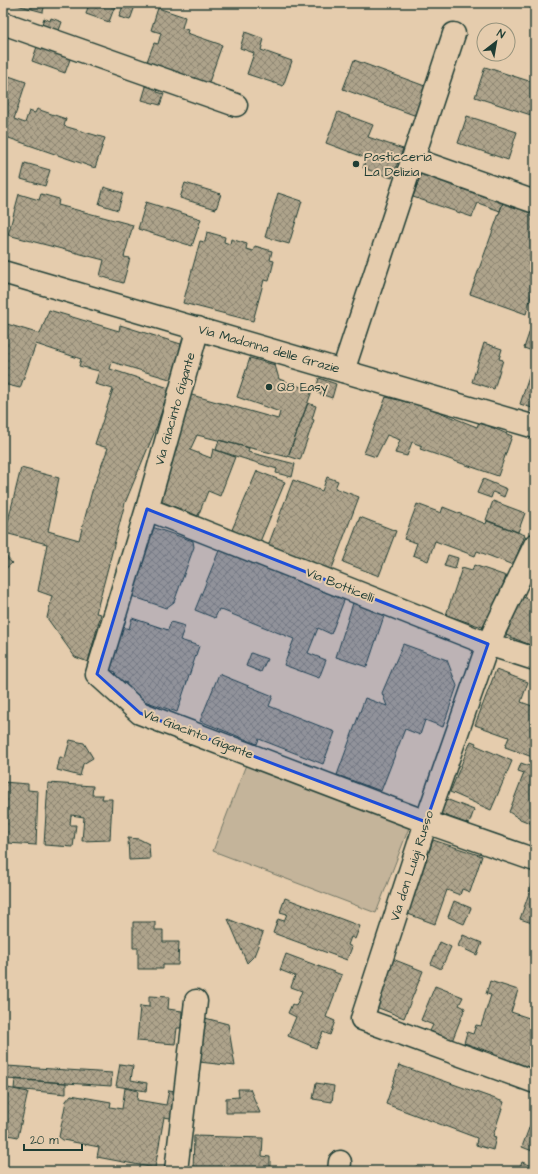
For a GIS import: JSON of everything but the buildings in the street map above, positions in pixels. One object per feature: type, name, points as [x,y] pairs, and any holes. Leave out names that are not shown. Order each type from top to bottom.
[{"type":"street","points":[[3,23],[236,104]]},
{"type":"street","points":[[343,371],[454,34]]},
{"type":"street","points":[[413,159],[535,202]]},
{"type":"street","name":"Via Madonna delle Grazie","points":[[3,272],[535,427]]},
{"type":"street","name":"Via Giacinto Gigante","points":[[198,328],[147,508],[97,674],[140,713],[426,822],[535,860]]},
{"type":"street","name":"Via Botticelli","points":[[147,508],[488,644],[535,659]]},
{"type":"street","name":"Via don Luigi Russo","points":[[535,545],[488,644],[426,822],[362,1019],[535,1082]]},
{"type":"street","points":[[176,1171],[196,1001]]},
{"type":"highlighted area","points":[[147,509],[488,644],[426,822],[140,713],[97,674]]},
{"type":"shaded area","points":[[247,762],[410,825],[376,913],[213,851]]},
{"type":"place","name":"Pasticceria La Delizia","points":[[356,164]]},
{"type":"place","name":"Q8 Easy","points":[[269,387]]}]
